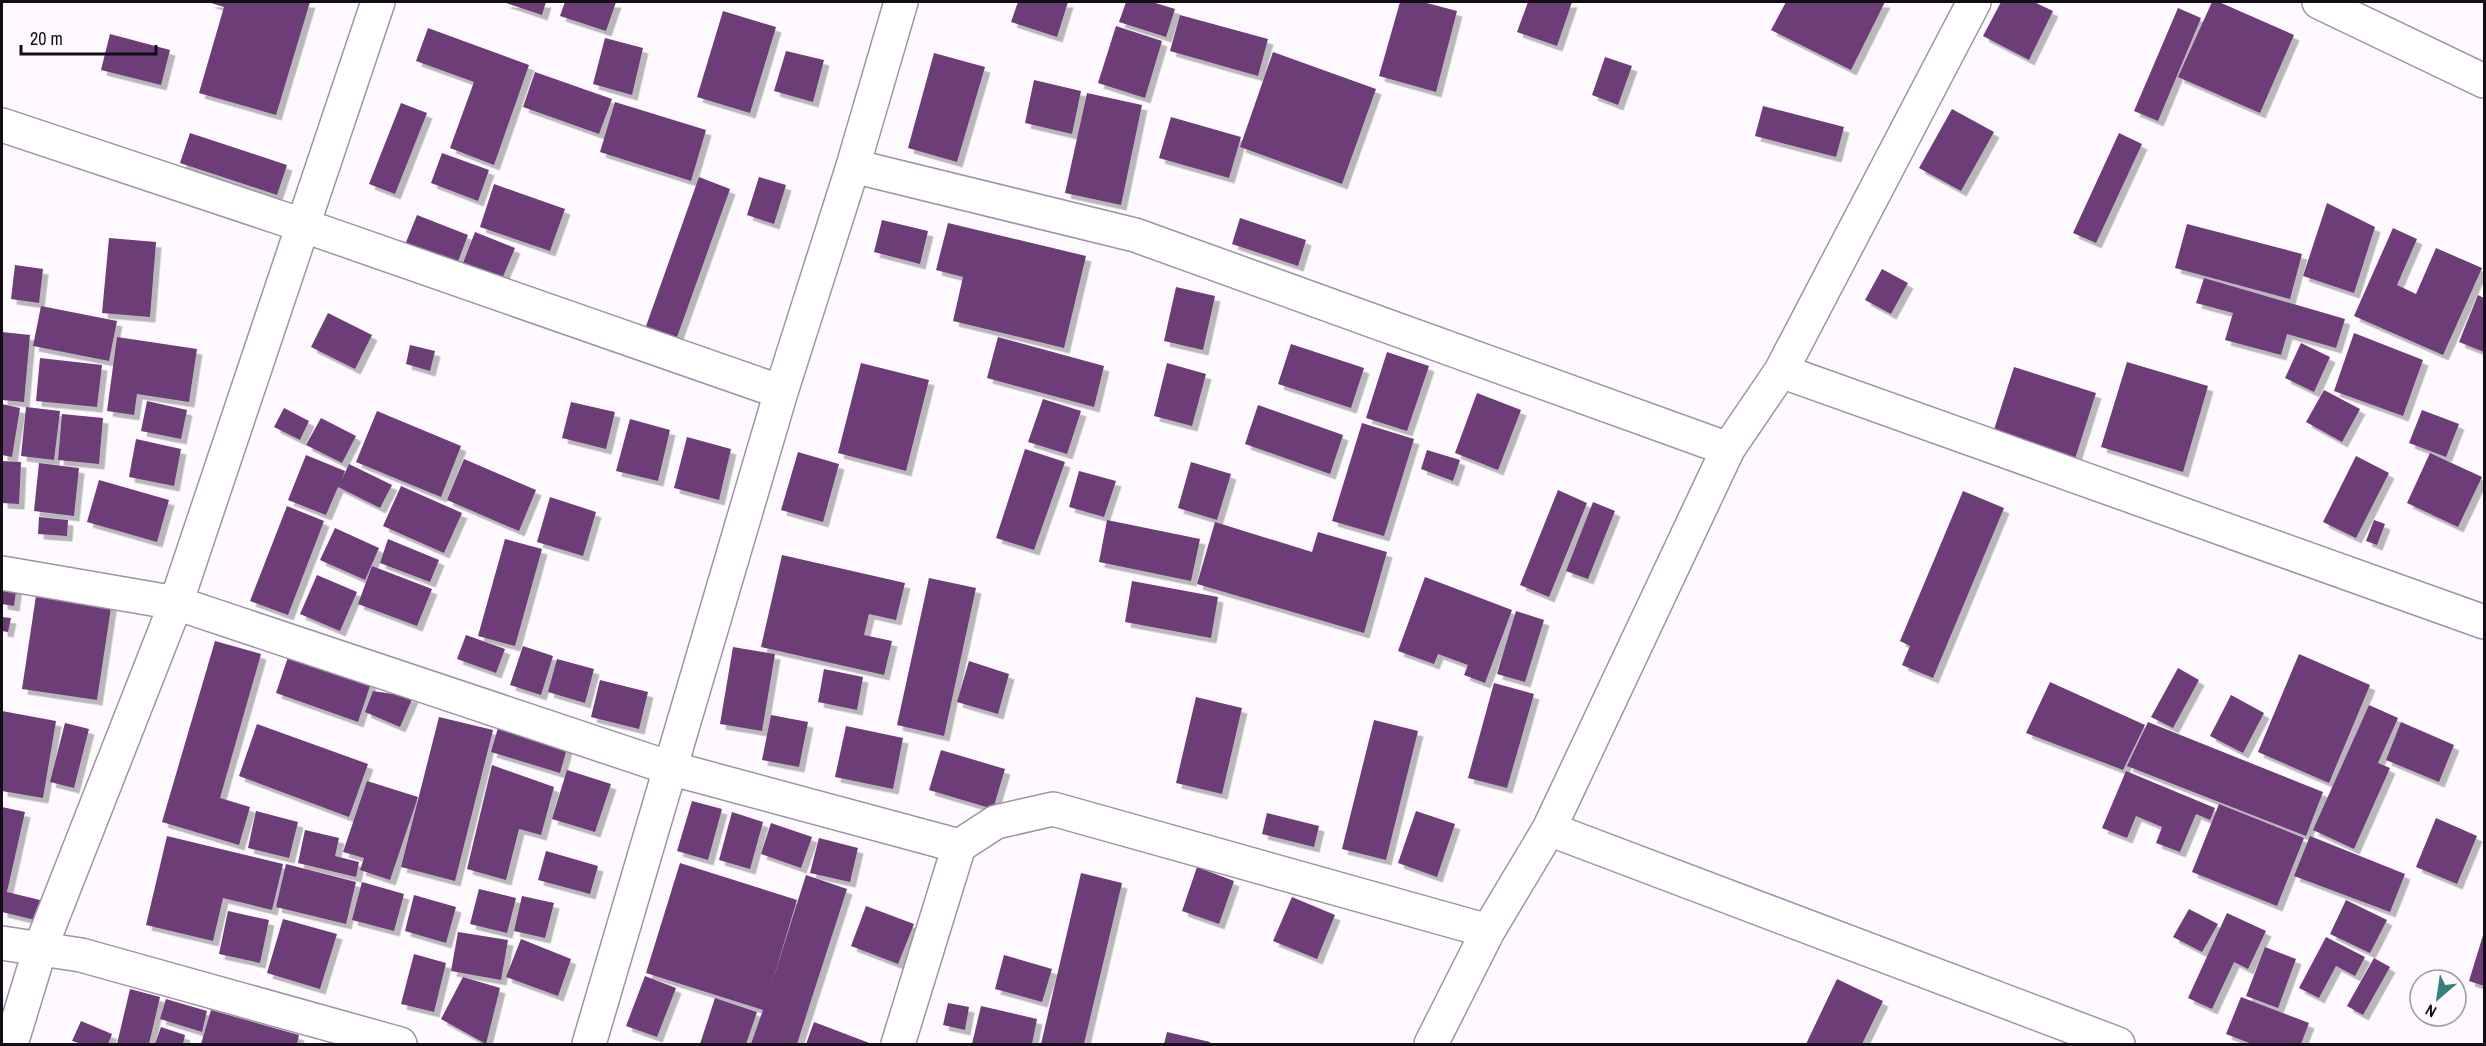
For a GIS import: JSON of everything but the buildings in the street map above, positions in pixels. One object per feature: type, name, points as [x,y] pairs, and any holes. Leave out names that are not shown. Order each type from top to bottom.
[{"type":"street","points":[[10,1044],[40,949],[176,603],[378,2]]},
{"type":"street","points":[[589,1044],[781,393],[853,166],[901,2]]},
{"type":"street","points":[[1431,1044],[1488,931],[1549,829],[1728,450],[1781,371],[1974,2]]},
{"type":"street","points":[[2319,2],[2484,81]]},
{"type":"street","points":[[2,125],[302,225],[781,393]]},
{"type":"street","points":[[853,166],[1135,235],[1728,450]]},
{"type":"street","points":[[1781,371],[2484,622]]},
{"type":"street","points":[[2,573],[176,603],[670,768],[959,846]]},
{"type":"street","points":[[898,1044],[959,846],[996,822],[1053,809],[1488,931]]},
{"type":"street","points":[[1549,829],[2118,1044]]},
{"type":"street","points":[[2,943],[81,955],[400,1044]]}]
